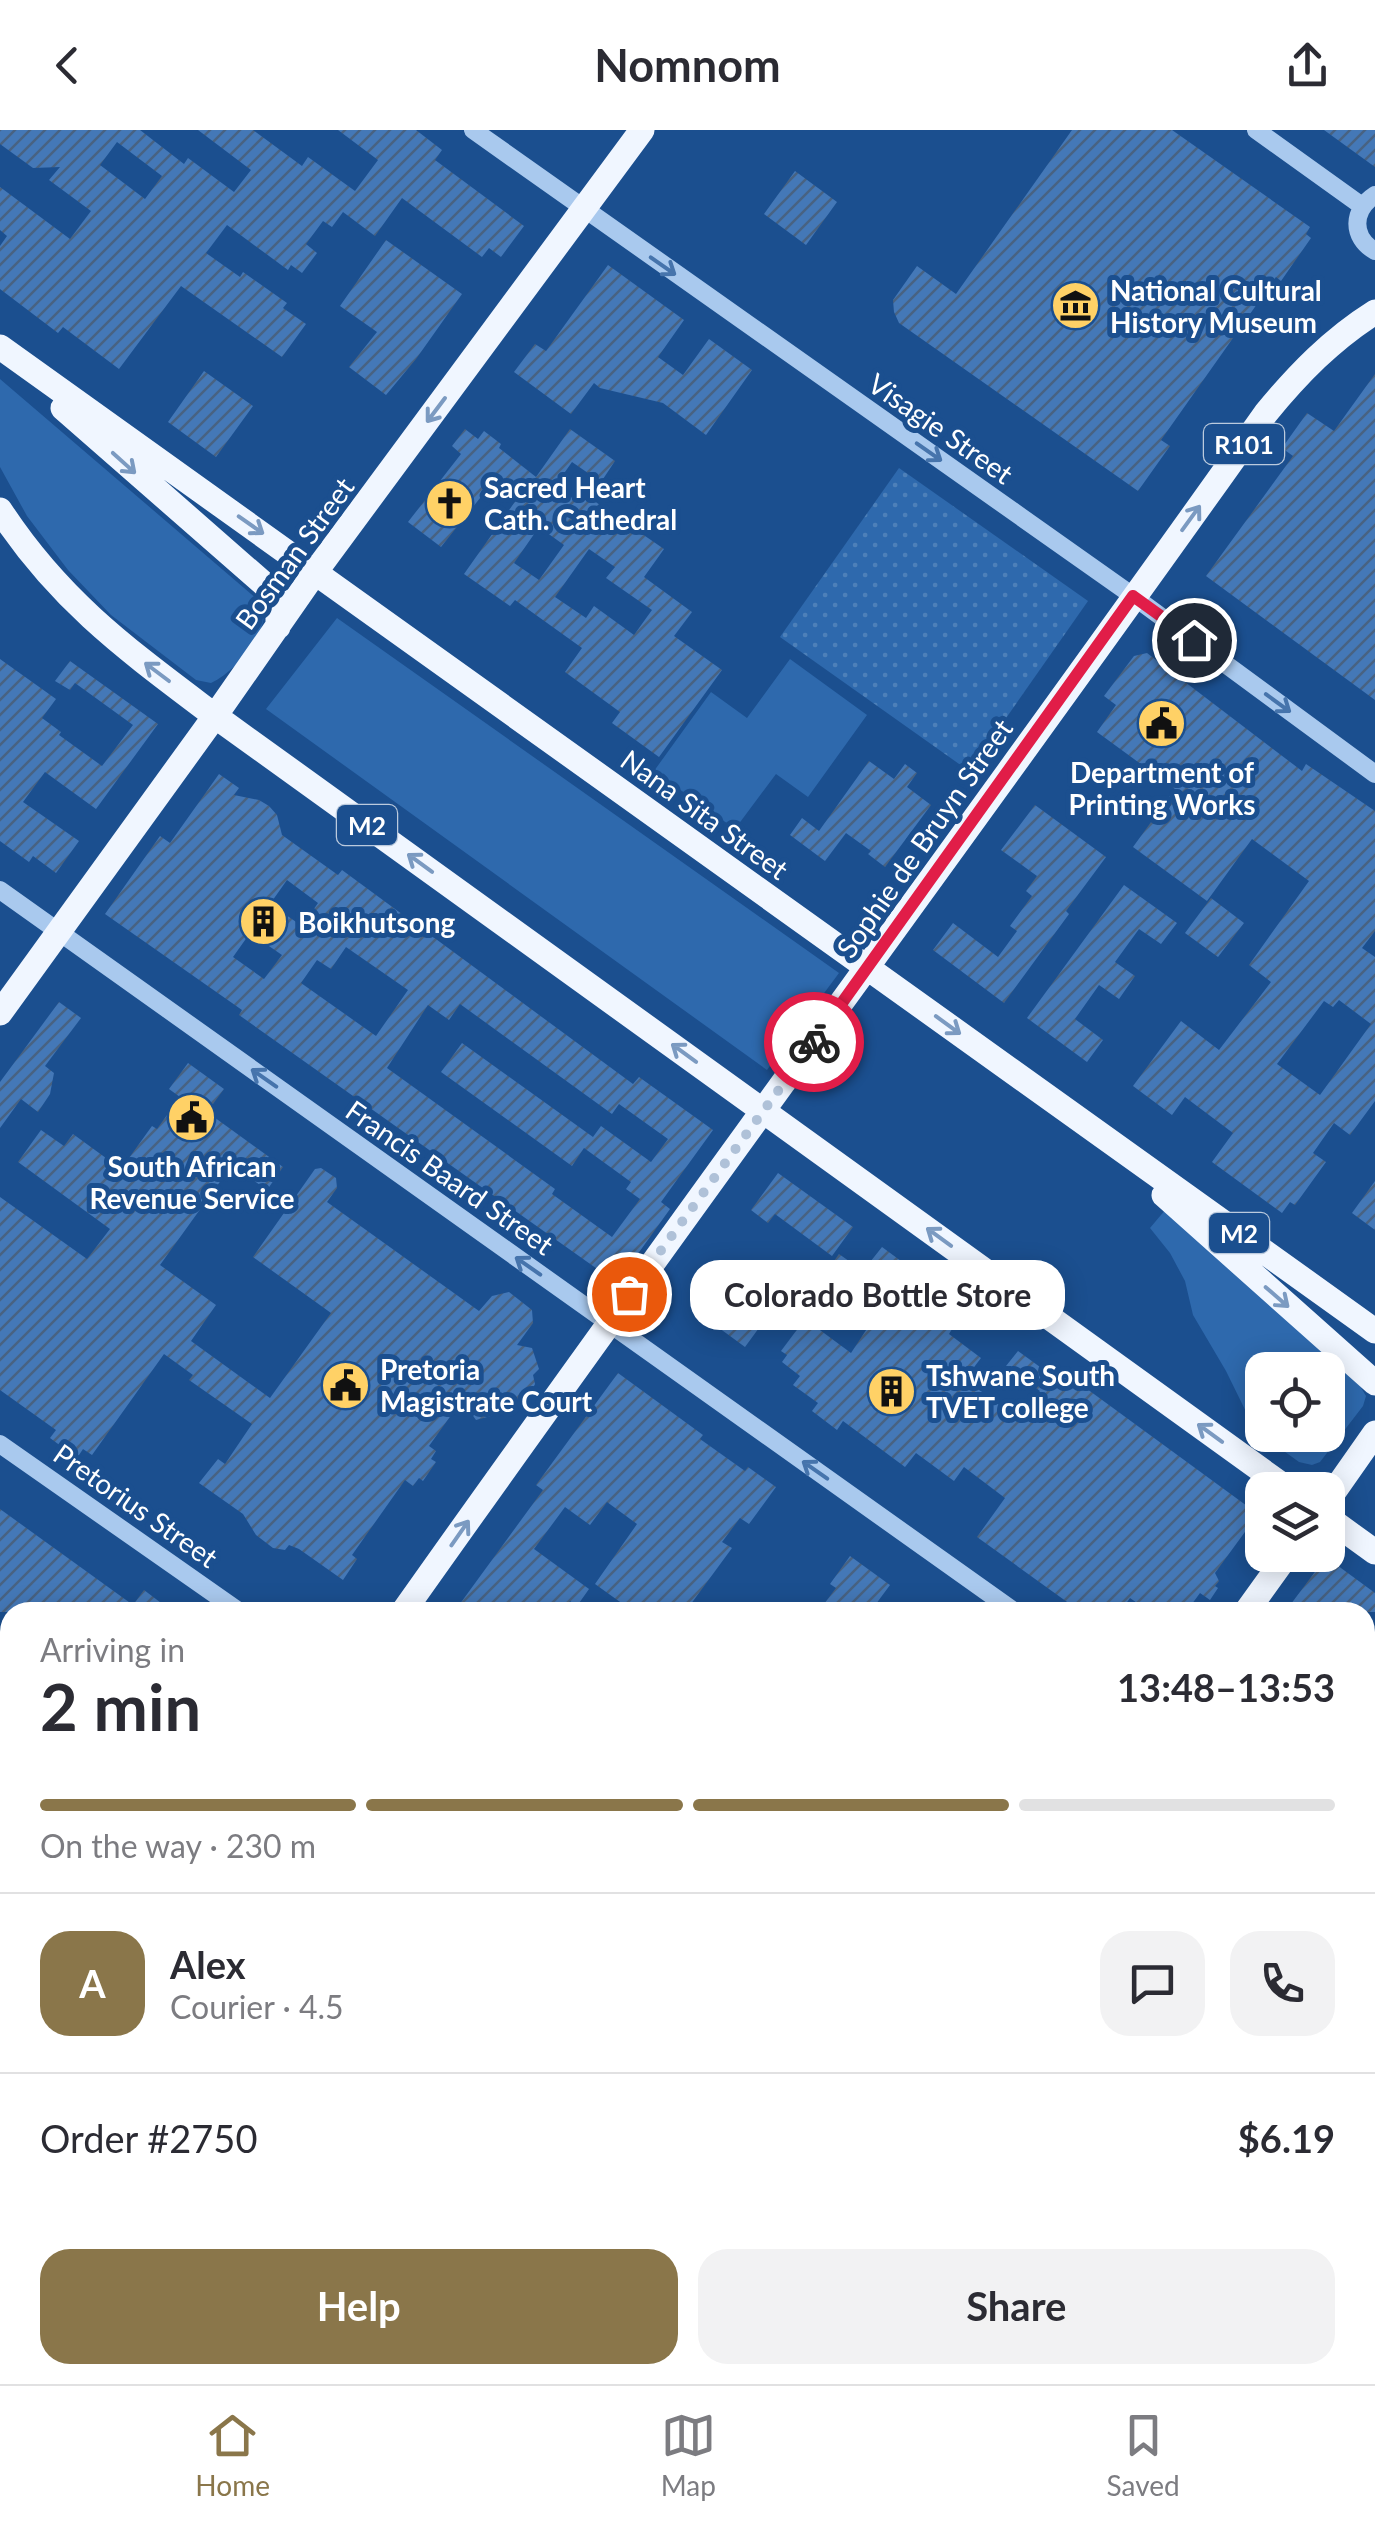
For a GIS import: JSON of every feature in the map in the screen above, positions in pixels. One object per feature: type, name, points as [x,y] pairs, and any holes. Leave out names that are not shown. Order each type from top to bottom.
[{"type":"main road","name":"Bosman Street","points":[[0,1013],[316,571],[642,130]]},
{"type":"main road","name":"Sophie de Bruyn Street","points":[[410,1602],[1133,596],[1293,380],[1323,351],[1375,312]]},
{"type":"main road","name":"Nana Sita Street","points":[[0,349],[1375,1331]]},
{"type":"main road","points":[[0,349],[202,534],[272,592],[278,598],[278,627]]},
{"type":"main road","name":"M2","points":[[0,510],[30,554],[82,612],[215,716],[1264,1472]]},
{"type":"main road","points":[[1103,1136],[1207,1236],[1375,1383]]},
{"type":"main road","points":[[1345,1476],[1375,1433]]},
{"type":"main road","points":[[1345,1530],[1375,1552]]},
{"type":"main road","points":[[1253,1602],[1275,1572]]},
{"type":"street","name":"Visagie Street","points":[[473,130],[1133,596],[1375,774]]},
{"type":"street","points":[[1256,130],[1368,201],[1358,214],[1358,232],[1375,251]]},
{"type":"street","name":"Francis Baard Street","points":[[0,890],[1002,1602]]},
{"type":"street","name":"Pretorius Street","points":[[0,1444],[226,1602]]},
{"type":"shaded area","points":[[0,379],[264,605],[256,639],[231,670],[211,683],[196,680],[111,615],[68,570],[27,516],[0,467]]},
{"type":"shaded area","points":[[899,468],[1088,601],[969,771],[780,637]]},
{"type":"shaded area","points":[[337,618],[839,973],[767,1070],[266,709]]},
{"type":"shaded area","points":[[790,659],[867,715],[808,797],[776,774],[735,829],[654,771],[711,692],[747,718]]},
{"type":"shaded area","points":[[1166,1209],[1323,1352],[1245,1352],[1245,1410],[1193,1315],[1185,1281],[1150,1228]]},
{"type":"shaded area","points":[[1345,1372],[1366,1396],[1345,1429]]},
{"type":"shaded area","points":[[1285,1452],[1328,1452],[1312,1465]]},
{"type":"building","points":[[0,130],[140,130],[184,164],[188,158],[234,192],[251,170],[198,130],[253,130],[302,166],[308,157],[355,191],[378,160],[338,130],[416,130],[442,150],[435,160],[524,226],[501,257],[489,248],[482,257],[402,198],[375,236],[343,212],[332,227],[323,221],[306,244],[317,253],[302,273],[291,265],[288,270],[227,225],[206,253],[240,277],[243,272],[287,303],[283,308],[306,324],[282,357],[181,286],[119,369],[63,327],[58,333],[0,289],[0,246],[7,236],[0,230],[0,187],[70,239],[91,211],[49,180],[60,167],[33,168],[0,144]],"holes":[[[117,142],[162,176],[145,199],[100,165]]]},
{"type":"building","name":"National Cultural History Museum","points":[[1072,130],[1172,130],[1310,227],[1306,234],[1311,238],[1281,281],[1276,277],[1161,440],[1170,446],[1138,491],[899,323],[894,312],[893,300],[917,266],[956,294]]},
{"type":"building","points":[[1324,130],[1375,130],[1375,167]]},
{"type":"building","points":[[795,171],[837,202],[806,245],[764,214]]},
{"type":"building","points":[[386,240],[462,294],[386,395],[349,367],[377,332],[340,306]]},
{"type":"building","points":[[608,265],[684,320],[658,357],[683,375],[709,339],[752,370],[706,435],[663,403],[600,388],[594,383],[571,414],[514,372],[535,344],[546,351]]},
{"type":"building","points":[[204,371],[253,406],[216,457],[168,422]]},
{"type":"building","points":[[1375,374],[1375,700],[1206,576],[1293,456],[1282,448],[1307,413],[1334,431]]},
{"type":"building","points":[[465,429],[478,439],[484,431],[536,477],[570,429],[615,461],[601,482],[572,462],[555,486],[578,502],[584,494],[664,549],[644,577],[692,612],[674,636],[722,670],[659,757],[612,723],[620,712],[565,672],[582,648],[515,600],[510,606],[464,574],[519,496],[496,478],[441,547],[408,522],[461,454],[452,446]],"holes":[[[539,527],[564,545],[539,580],[514,563]],[[589,549],[615,567],[606,578],[652,610],[634,635],[594,606],[586,618],[555,597]]]},
{"type":"building","points":[[1147,653],[1302,771],[1306,764],[1375,811],[1375,931],[1362,948],[1375,957],[1375,1101],[1350,1135],[1334,1123],[1313,1153],[1326,1162],[1295,1205],[1290,1202],[1282,1213],[1212,1162],[1233,1133],[1185,1097],[1172,1115],[1133,1086],[1181,1021],[1219,1050],[1271,982],[1249,965],[1309,881],[1252,839],[1207,901],[1133,847],[1175,789],[1097,732],[1116,705],[1104,696],[1134,656]],"holes":[[[1339,1000],[1371,1024],[1320,1095],[1277,1064],[1324,1001],[1333,1007]]]},
{"type":"building","points":[[0,659],[56,699],[42,718],[102,766],[133,725],[75,683],[70,690],[55,681],[70,661],[158,724],[96,809],[45,772],[23,802],[79,841],[56,873],[33,856],[29,862],[0,841]]},
{"type":"building","points":[[869,761],[894,779],[905,764],[917,773],[907,787],[931,805],[885,867],[846,833],[825,861],[790,835],[802,818],[819,831]]},
{"type":"building","points":[[219,774],[239,788],[234,795],[269,806],[277,815],[282,835],[338,875],[342,870],[633,1084],[639,1077],[713,1130],[661,1202],[670,1209],[617,1283],[239,1015],[242,1010],[105,914],[160,836],[170,843]],"holes":[[[287,880],[318,903],[302,926],[270,904]],[[250,933],[282,955],[264,979],[233,957]],[[346,947],[408,990],[376,1036],[301,983],[317,960],[331,969]],[[460,1004],[612,1114],[619,1104],[668,1139],[651,1162],[601,1126],[593,1137],[462,1043],[441,1072],[572,1166],[584,1148],[631,1182],[626,1189],[640,1199],[612,1237],[552,1194],[555,1189],[387,1068],[428,1005],[449,1020]]]},
{"type":"building","points":[[1035,805],[1106,857],[1004,1003],[933,950],[953,923],[998,957],[1017,931],[1010,926],[1032,896],[1026,891],[1037,876],[1001,850]]},
{"type":"building","points":[[1124,885],[1177,923],[1161,944],[1139,929],[1115,962],[1135,976],[1119,999],[1099,985],[1075,1019],[1103,1040],[1087,1062],[1027,1018]]},
{"type":"building","points":[[1211,898],[1244,923],[1218,957],[1185,933]]},
{"type":"building","points":[[59,1002],[81,1018],[45,1066],[54,1073],[50,1094],[38,1112],[21,1099],[0,1128],[0,1082]]},
{"type":"building","points":[[188,1063],[224,1089],[207,1112],[283,1167],[267,1190],[232,1165],[160,1265],[216,1305],[191,1341],[270,1398],[331,1313],[253,1257],[315,1169],[321,1168],[336,1178],[337,1188],[327,1202],[479,1311],[492,1296],[509,1292],[532,1310],[533,1323],[517,1345],[532,1348],[539,1369],[533,1375],[535,1384],[531,1392],[524,1400],[512,1404],[509,1411],[476,1420],[462,1400],[429,1446],[436,1451],[431,1459],[436,1462],[423,1481],[419,1478],[413,1486],[405,1480],[352,1555],[357,1559],[343,1580],[299,1549],[289,1545],[285,1550],[273,1548],[256,1535],[243,1514],[199,1483],[218,1459],[225,1464],[252,1424],[189,1380],[193,1375],[164,1354],[92,1455],[83,1449],[77,1458],[50,1438],[56,1430],[0,1390],[0,1197],[87,1259],[110,1229],[18,1162],[41,1130],[64,1146],[73,1134],[121,1169],[152,1126],[157,1129],[180,1097],[169,1089]]},
{"type":"building","points":[[778,1173],[853,1227],[832,1256],[775,1214],[768,1223],[751,1210]]},
{"type":"building","points":[[1375,1181],[1375,1230],[1352,1213]]},
{"type":"building","points":[[882,1247],[935,1286],[921,1305],[952,1329],[949,1334],[981,1358],[965,1379],[1019,1420],[1040,1391],[1006,1366],[1018,1351],[1051,1375],[1057,1367],[1245,1504],[1245,1532],[1215,1573],[1218,1588],[1210,1600],[1200,1593],[1193,1602],[1136,1602],[1130,1598],[1127,1602],[1067,1602],[977,1537],[1005,1498],[964,1467],[954,1481],[916,1453],[905,1467],[843,1421],[837,1430],[812,1411],[818,1403],[793,1385],[800,1376],[782,1362],[787,1355],[781,1351],[805,1319],[851,1353],[874,1318],[819,1282],[839,1254],[863,1271]]},
{"type":"building","points":[[728,1277],[772,1310],[745,1347],[700,1314]]},
{"type":"building","points":[[618,1373],[703,1435],[700,1439],[745,1471],[748,1467],[776,1487],[749,1524],[740,1518],[722,1542],[732,1548],[692,1602],[620,1602],[595,1584],[637,1524],[607,1502],[590,1525],[565,1507],[534,1549],[589,1589],[580,1602],[461,1602],[543,1490],[536,1485]]},
{"type":"building","points":[[0,1509],[129,1602],[0,1602]]},
{"type":"building","points":[[850,1556],[890,1585],[877,1602],[826,1602],[836,1588],[830,1584]]},
{"type":"building","points":[[1345,1571],[1375,1593],[1375,1602],[1292,1602],[1315,1572]]},
{"type":"building","points":[[144,1590],[160,1602],[135,1602]]},
{"type":"way so far","points":[[629,1294],[814,1042]]},
{"type":"place","name":"National Cultural History Museum","points":[[1075,306]]},
{"type":"place","name":"Sacred Heart Cath. Cathedral","points":[[449,503]]},
{"type":"place","name":"Department of Printing Works","points":[[1162,724]]},
{"type":"place","name":"Boikhutsong","points":[[263,922]]},
{"type":"place","name":"South African Revenue Service","points":[[192,1118]]},
{"type":"place","name":"Colorado Bottle Store","points":[[629,1294]]},
{"type":"place","name":"Pretoria Magistrate Court","points":[[345,1385]]},
{"type":"place","name":"Tshwane South TVET college","points":[[891,1391]]},
{"type":"route","points":[[814,1042],[1133,596],[1194,640]]}]
